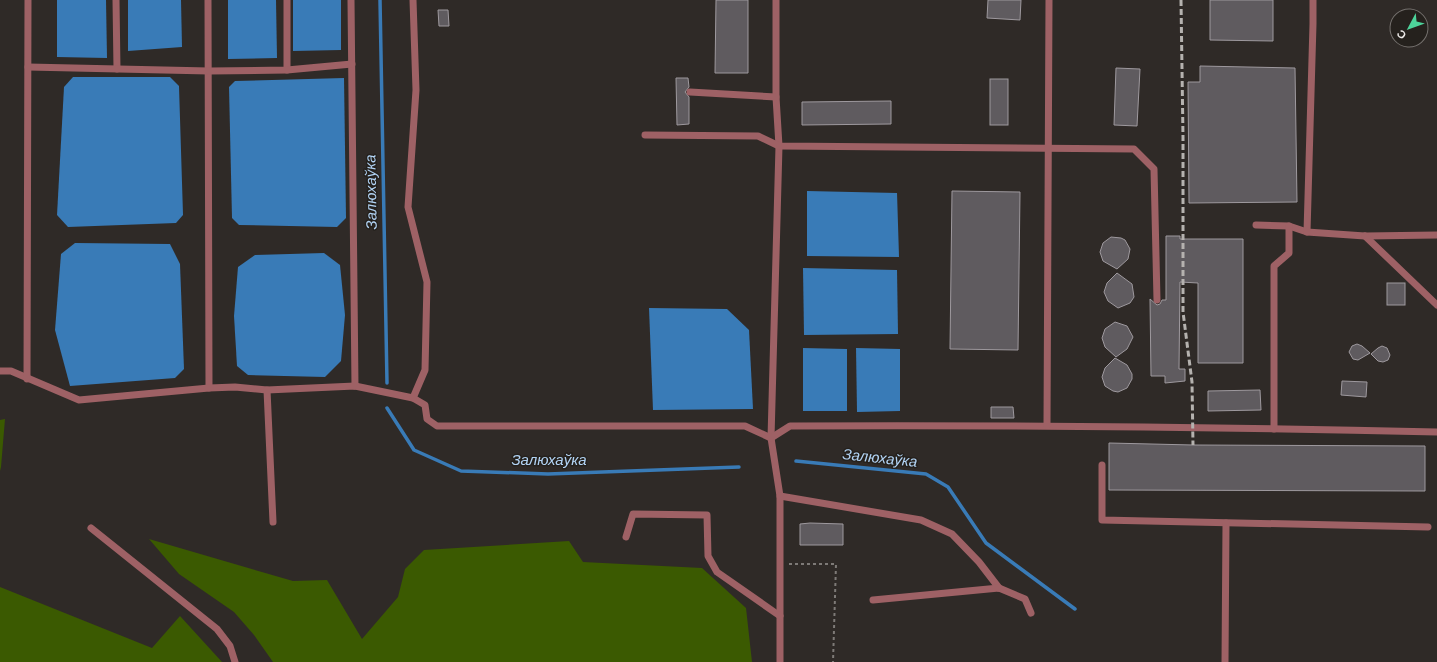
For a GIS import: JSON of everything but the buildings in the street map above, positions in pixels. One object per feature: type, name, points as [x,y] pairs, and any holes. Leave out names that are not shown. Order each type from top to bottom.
[{"type":"lane","points":[[27,379],[28,0]]},
{"type":"lane","points":[[116,0],[117,69]]},
{"type":"lane","points":[[208,0],[209,388]]},
{"type":"lane","points":[[287,0],[287,70]]},
{"type":"lane","points":[[351,0],[355,386]]},
{"type":"lane","points":[[413,0],[416,90],[408,207],[427,282],[425,370],[413,398]]},
{"type":"lane","points":[[776,0],[776,97],[779,146],[771,438],[780,496],[780,662]]},
{"type":"lane","points":[[1047,425],[1049,0]]},
{"type":"lane","points":[[1307,232],[1314,24],[1313,0]]},
{"type":"lane","points":[[28,67],[209,71],[287,70],[352,64]]},
{"type":"lane","points":[[690,92],[776,97]]},
{"type":"lane","points":[[645,135],[758,136],[779,146],[1134,149],[1154,169],[1157,300]]},
{"type":"lane","points":[[1256,225],[1289,226],[1307,232],[1365,236],[1437,235]]},
{"type":"lane","points":[[1274,429],[1274,266],[1289,253],[1289,226]]},
{"type":"lane","points":[[1365,236],[1437,305]]},
{"type":"lane","points":[[0,371],[11,371],[79,400],[209,388],[235,387],[267,390],[355,386],[413,398],[425,405],[427,418],[437,426],[745,426],[771,438]]},
{"type":"lane","points":[[267,390],[273,522]]},
{"type":"lane","points":[[771,438],[790,426],[1047,425],[1194,429],[1437,432]]},
{"type":"lane","points":[[1102,465],[1102,520],[1428,527]]},
{"type":"lane","points":[[780,496],[921,520],[952,534],[979,562],[999,588]]},
{"type":"lane","points":[[626,537],[633,514],[707,515],[708,556],[717,572],[780,616]]},
{"type":"lane","points":[[1225,662],[1226,523]]},
{"type":"lane","points":[[91,528],[217,629],[230,646],[235,662]]},
{"type":"lane","points":[[873,600],[999,588],[1025,599],[1031,613]]},
{"type":"path","points":[[780,564],[836,564],[833,662]]},
{"type":"green space","points":[[5,419],[1,467],[0,471],[0,420]]},
{"type":"green space","points":[[149,539],[293,581],[327,580],[362,639],[398,597],[405,569],[424,550],[569,541],[583,562],[702,568],[746,608],[752,662],[273,662],[254,635],[234,612],[179,574]]},
{"type":"green space","points":[[0,587],[152,648],[180,616],[222,662],[0,662]]},
{"type":"water","points":[[57,0],[106,0],[107,58],[57,57]]},
{"type":"water","points":[[128,0],[181,0],[182,47],[128,51]]},
{"type":"water","points":[[228,0],[276,0],[277,58],[228,59]]},
{"type":"water","points":[[293,0],[341,0],[341,50],[293,51]]},
{"type":"water","points":[[73,77],[170,77],[179,86],[183,215],[176,223],[68,227],[57,215],[64,87]]},
{"type":"water","points":[[344,78],[346,218],[337,227],[239,225],[232,218],[229,87],[235,81]]},
{"type":"water","points":[[807,191],[897,193],[899,257],[807,256]]},
{"type":"water","points":[[75,243],[170,244],[180,264],[184,369],[175,378],[70,386],[55,330],[61,254]]},
{"type":"water","points":[[324,253],[340,265],[345,315],[341,361],[325,377],[248,375],[237,366],[234,316],[238,267],[255,255]]},
{"type":"water","points":[[803,268],[897,270],[898,334],[804,335]]},
{"type":"water","points":[[649,308],[727,309],[749,330],[753,409],[653,410]]},
{"type":"water","points":[[803,348],[847,349],[847,411],[803,411]]},
{"type":"water","points":[[856,348],[900,349],[900,411],[857,412]]},
{"type":"waterway","name":"Залюхаўка","points":[[380,0],[387,383]]},
{"type":"waterway","name":"Залюхаўка","points":[[387,408],[414,450],[461,471],[548,474],[739,467]]},
{"type":"waterway","name":"Залюхаўка","points":[[796,461],[926,474],[948,487],[986,543],[1075,609]]},
{"type":"railway","points":[[1181,0],[1183,312],[1192,382],[1193,445]]}]
